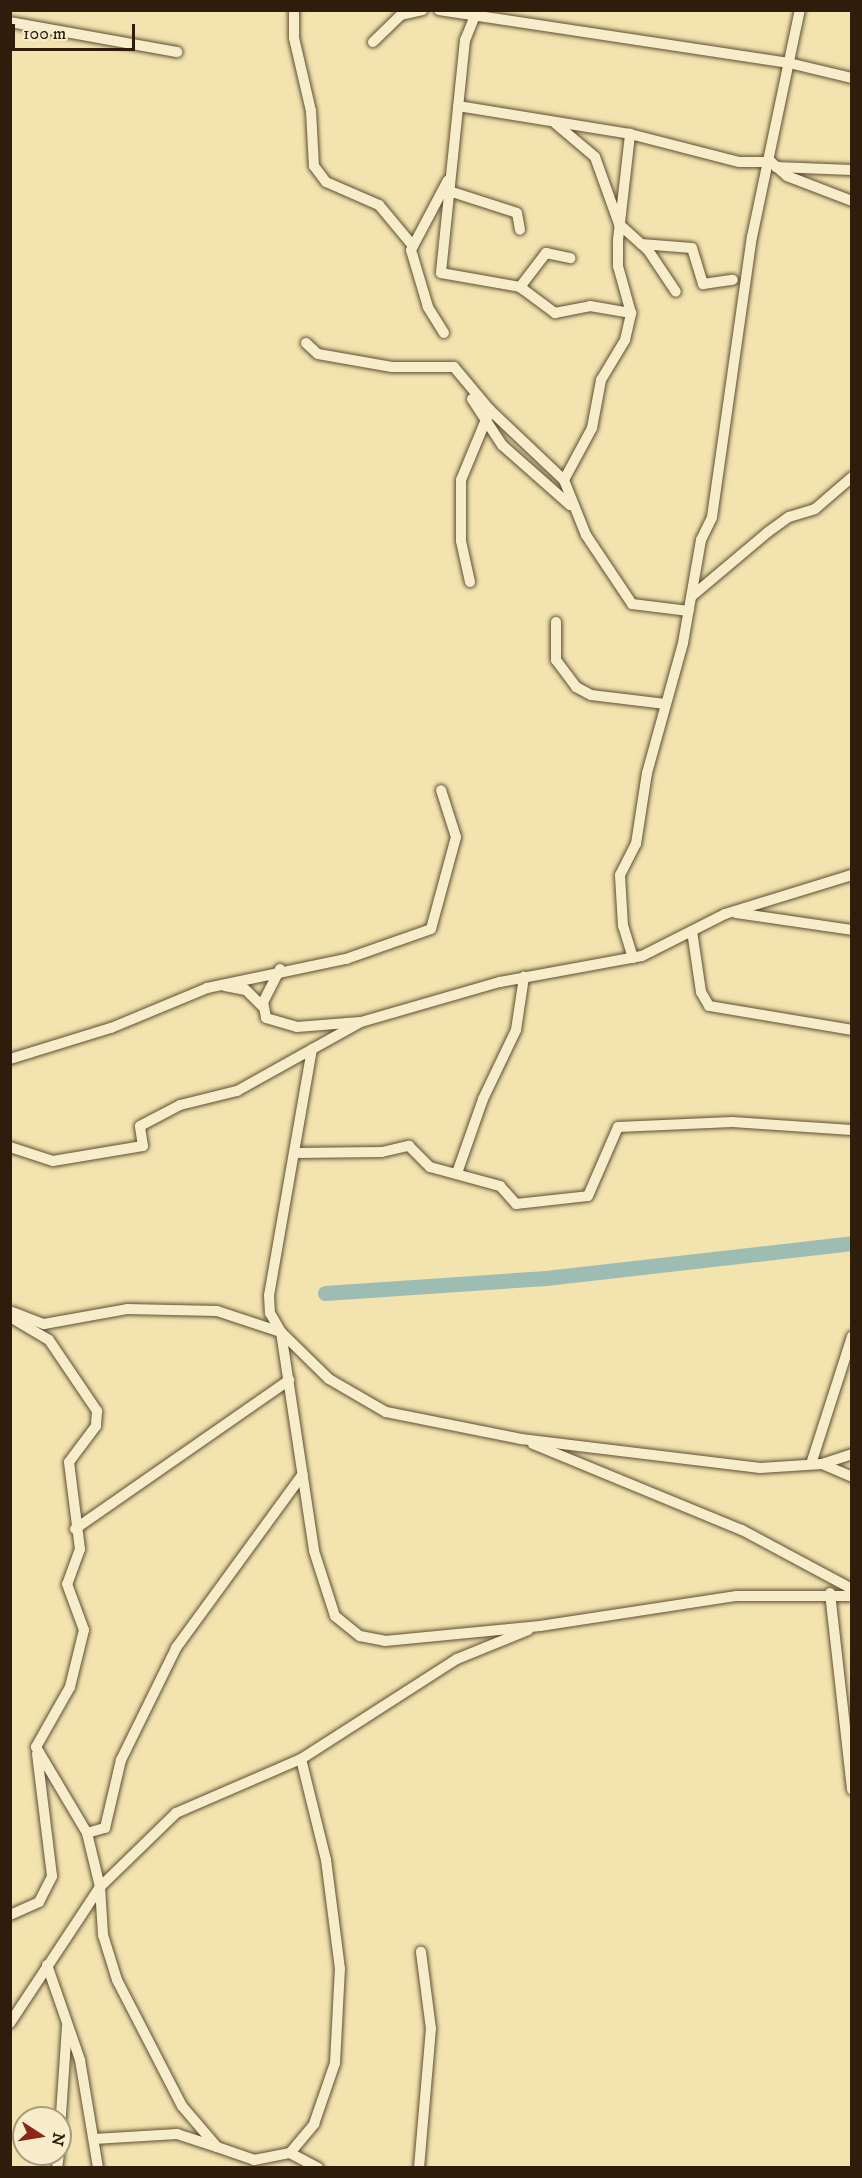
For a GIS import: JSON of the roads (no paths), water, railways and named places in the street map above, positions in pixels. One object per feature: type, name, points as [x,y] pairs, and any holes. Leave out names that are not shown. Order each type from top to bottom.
[{"type":"street","points":[[294,10],[294,38],[311,111],[314,166],[326,182],[379,205],[413,246],[428,307],[444,333]]},
{"type":"street","points":[[373,42],[401,15],[422,10]]},
{"type":"street","points":[[439,10],[474,18],[789,63],[852,78]]},
{"type":"street","points":[[633,958],[622,926],[620,875],[636,844],[665,705],[689,611],[701,540],[712,517],[748,261],[773,164],[800,10]]},
{"type":"street","points":[[474,18],[465,40],[441,273],[520,287],[552,311],[586,305],[630,312]]},
{"type":"street","points":[[10,22],[177,52]]},
{"type":"street","points":[[458,106],[630,134],[739,162],[852,170]]},
{"type":"street","points":[[550,121],[595,157],[619,224],[641,244],[676,292]]},
{"type":"street","points":[[564,480],[591,428],[602,380],[625,340],[630,312],[618,267],[619,224],[630,134]]},
{"type":"street","points":[[773,164],[852,201]]},
{"type":"street","points":[[413,246],[451,175]]},
{"type":"street","points":[[449,191],[517,213],[520,230]]},
{"type":"street","points":[[641,244],[692,248],[703,284],[733,280]]},
{"type":"street","points":[[520,287],[546,253],[570,258]]},
{"type":"street","points":[[306,343],[318,354],[392,367],[454,367],[512,456],[578,514]]},
{"type":"street","points":[[488,416],[564,480],[578,514],[632,604],[689,611]]},
{"type":"street","points":[[470,582],[461,541],[461,480],[488,416]]},
{"type":"street","points":[[692,596],[768,532],[789,517],[815,509],[852,477]]},
{"type":"street","points":[[556,622],[556,660],[576,687],[591,695],[665,705]]},
{"type":"street","points":[[10,1059],[132,1020],[207,988],[280,969],[345,959],[431,929],[456,837],[441,790]]},
{"type":"street","points":[[207,988],[236,986],[262,1006],[266,1018],[297,1027],[361,1023],[524,977],[633,958],[725,914],[852,876]]},
{"type":"street","points":[[725,914],[754,912],[852,930]]},
{"type":"street","points":[[693,931],[701,992],[709,1006],[852,1030]]},
{"type":"street","points":[[262,1006],[280,969]]},
{"type":"street","points":[[457,1173],[516,1030],[524,977]]},
{"type":"street","points":[[10,1147],[53,1161],[144,1146],[140,1125],[180,1105],[237,1091],[361,1023]]},
{"type":"street","points":[[312,1049],[269,1295],[270,1313],[280,1332],[289,1380],[314,1551],[335,1616],[360,1636],[386,1641],[540,1626],[737,1596],[830,1593],[852,1596]]},
{"type":"street","points":[[295,1153],[382,1152],[409,1146],[430,1167],[500,1186],[516,1204],[588,1196],[618,1127],[732,1122],[852,1130]]},
{"type":"street","points":[[10,1311],[44,1324],[126,1309],[188,1308],[217,1311],[280,1332],[336,1384],[386,1412],[521,1439],[749,1467],[816,1464],[852,1454]]},
{"type":"street","points":[[10,1317],[49,1340],[97,1411],[96,1426],[69,1462],[75,1529],[80,1549],[67,1584],[84,1630],[70,1687],[36,1747],[52,1876],[39,1902],[10,1915]]},
{"type":"street","points":[[816,1464],[852,1336]]},
{"type":"street","points":[[75,1529],[289,1380]]},
{"type":"street","points":[[521,1439],[742,1530],[852,1589]]},
{"type":"street","points":[[816,1464],[852,1477]]},
{"type":"street","points":[[87,1833],[105,1828],[121,1760],[176,1648],[303,1474]]},
{"type":"street","points":[[830,1593],[852,1790]]},
{"type":"street","points":[[10,2022],[100,1887],[176,1814],[301,1759],[457,1659],[540,1626]]},
{"type":"street","points":[[36,1747],[87,1833],[100,1887],[103,1935],[117,1980],[182,2106],[217,2147]]},
{"type":"street","points":[[94,2139],[177,2134],[217,2147],[255,2164],[290,2153],[314,2124],[335,2063],[340,1969],[326,1860],[301,1759]]},
{"type":"street","points":[[419,2168],[431,2029],[421,1952]]},
{"type":"street","points":[[47,1965],[68,2017],[98,2168]]},
{"type":"street","points":[[62,2106],[68,2017]]},
{"type":"street","points":[[290,2153],[318,2168]]},
{"type":"waterway","points":[[325,1293],[546,1278],[852,1243]]}]
